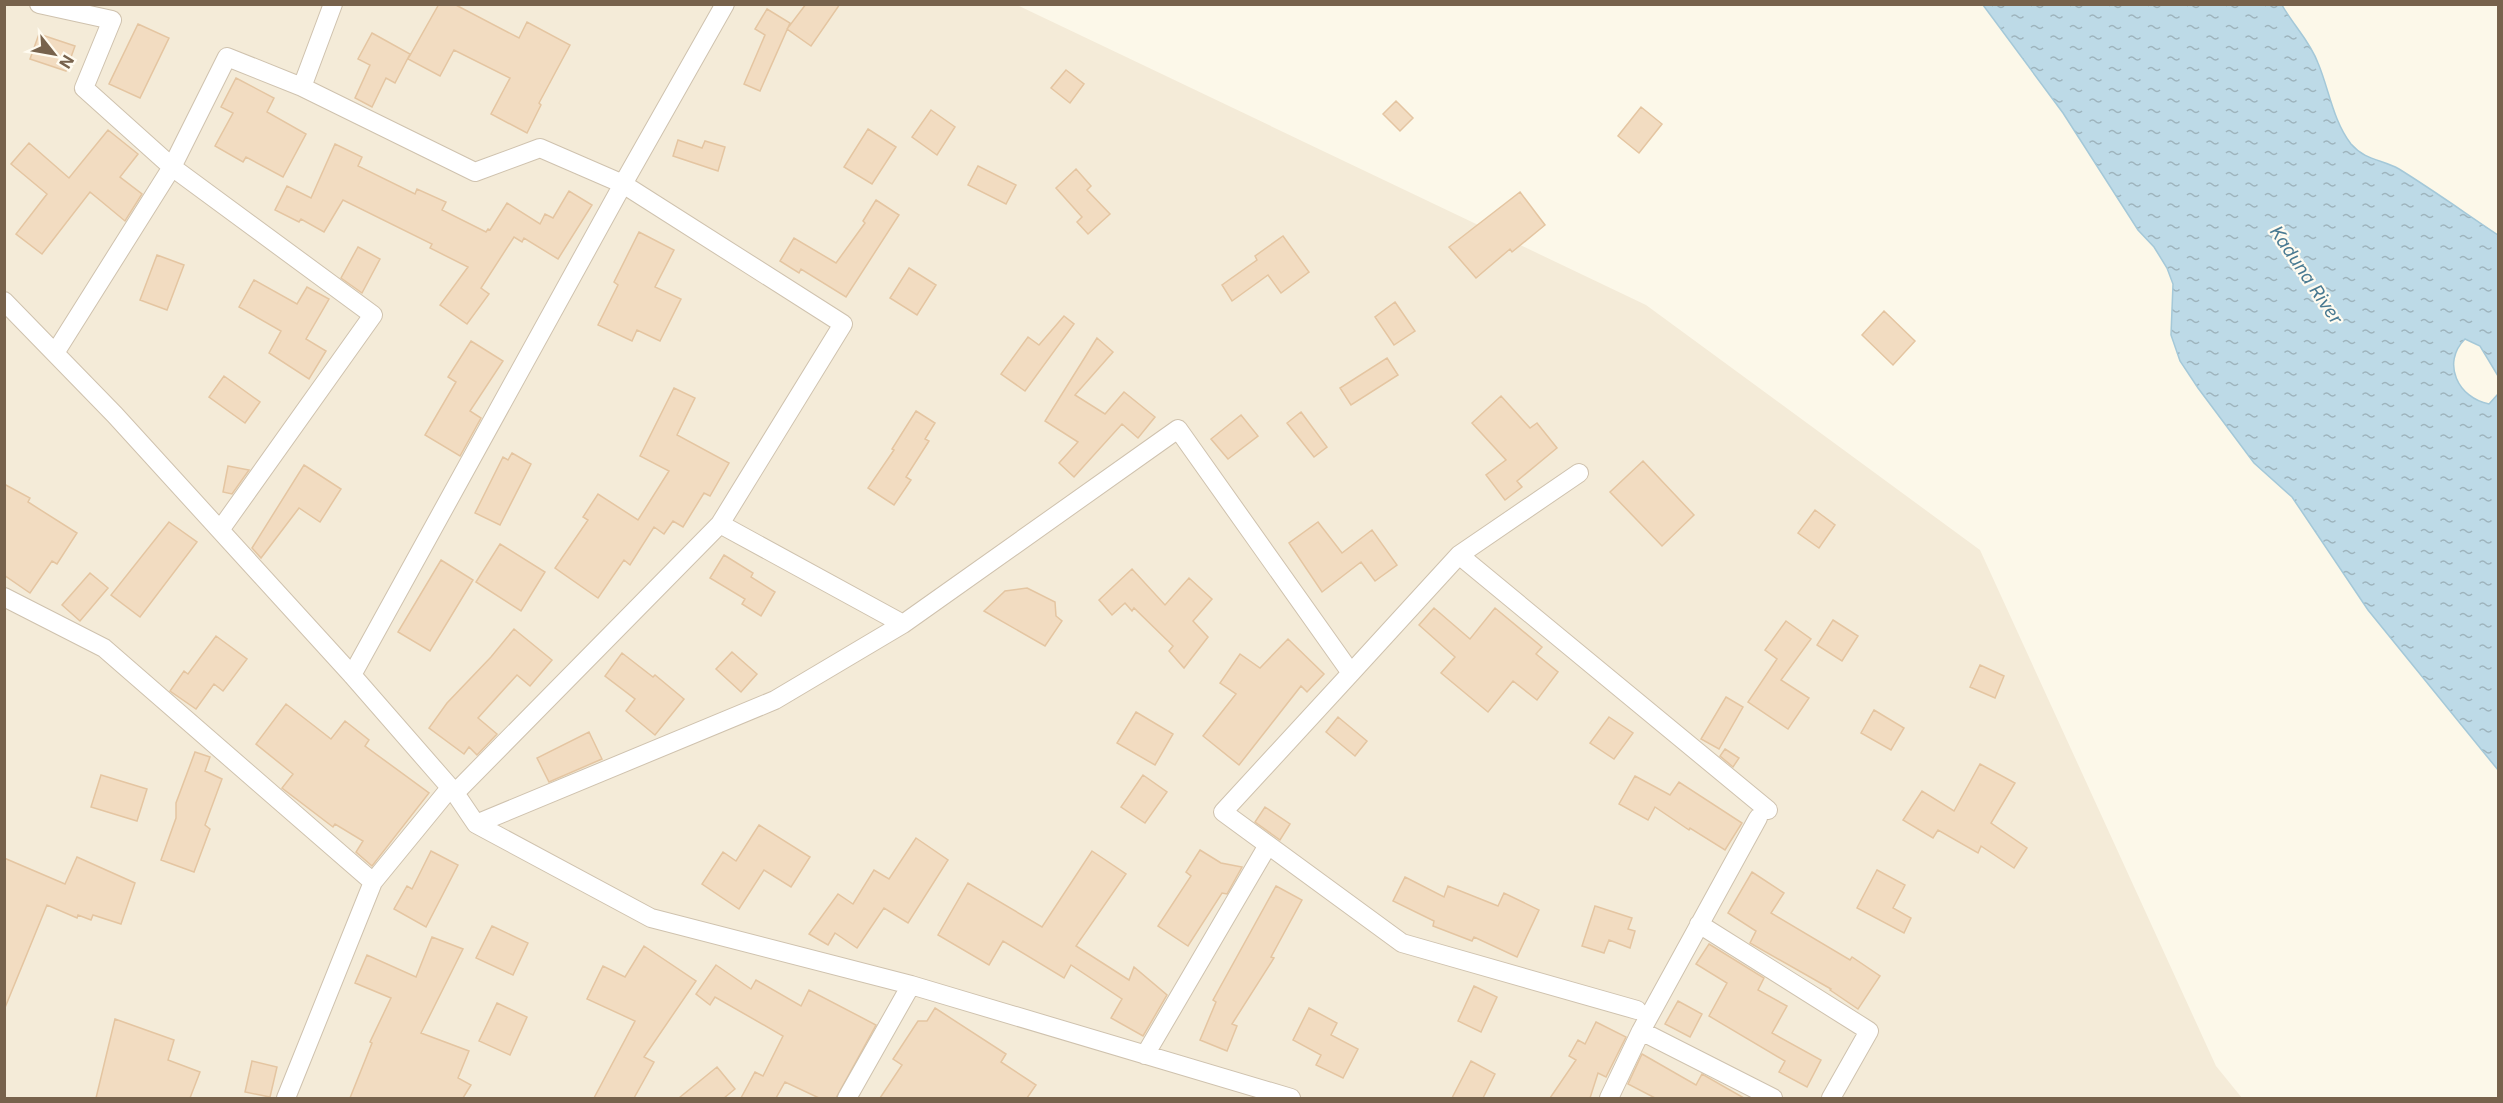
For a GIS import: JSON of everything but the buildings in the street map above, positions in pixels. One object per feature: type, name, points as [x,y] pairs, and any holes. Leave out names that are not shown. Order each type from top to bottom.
[{"type":"street","points":[[39,4],[112,20],[84,88],[172,167],[373,315],[220,530]]},
{"type":"street","points":[[302,87],[333,4]]},
{"type":"street","points":[[352,675],[725,4]]},
{"type":"street","points":[[55,353],[172,167],[227,57],[302,87],[475,172],[540,148],[623,184],[843,324],[720,524],[452,790],[373,882],[286,1098]]},
{"type":"street","points":[[4,301],[115,415],[352,675],[452,790],[476,824],[651,918],[911,985],[1291,1098]]},
{"type":"street","points":[[476,824],[775,700],[903,624],[1178,429],[1351,673]]},
{"type":"street","points":[[1580,473],[1459,555],[1223,812],[1402,943],[1637,1010]]},
{"type":"street","points":[[720,524],[903,624]]},
{"type":"street","points":[[1459,555],[1763,814],[1699,924],[1641,1031],[1609,1098]]},
{"type":"street","points":[[4,597],[104,648],[373,882]]},
{"type":"street","points":[[1145,1055],[1268,845]]},
{"type":"street","points":[[1699,924],[1869,1031],[1831,1098]]},
{"type":"street","points":[[847,1098],[911,985]]},
{"type":"street","points":[[1641,1031],[1773,1098]]},
{"type":"shaded area","points":[[5,4],[1017,5],[1646,305],[1980,550],[2216,1066],[2242,1098],[5,1098]]},
{"type":"water","name":"Kaduna River","points":[[1983,5],[2282,5],[2315,55],[2340,125],[2351,144],[2362,154],[2399,169],[2498,235],[2498,376],[2480,346],[2465,339],[2454,358],[2454,369],[2461,387],[2469,395],[2489,404],[2498,394],[2498,770],[2368,610],[2292,497],[2254,463],[2198,388],[2180,361],[2171,335],[2173,284],[2167,268],[2154,247],[2138,230],[2063,113]]}]
